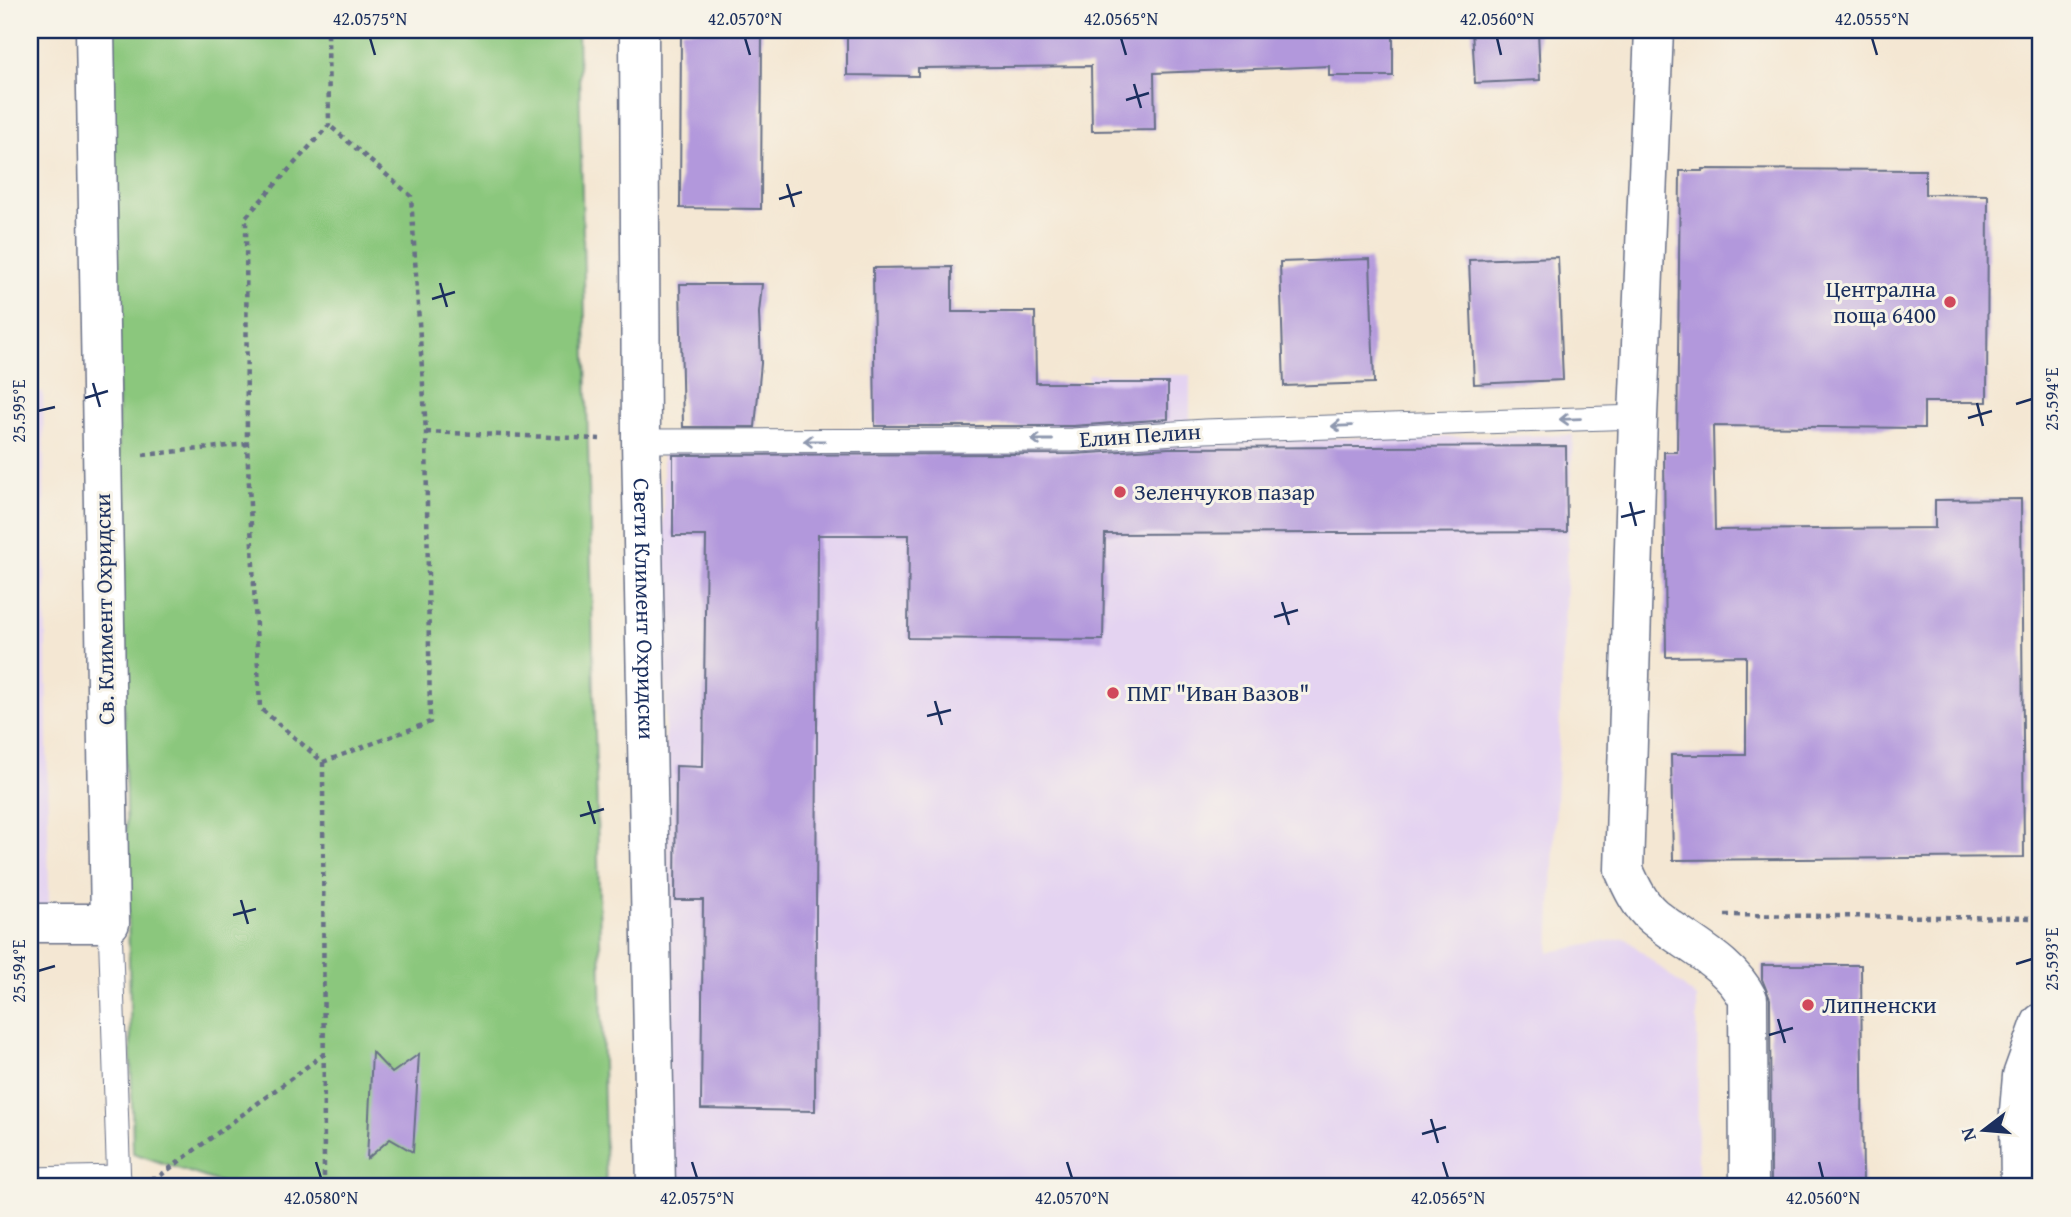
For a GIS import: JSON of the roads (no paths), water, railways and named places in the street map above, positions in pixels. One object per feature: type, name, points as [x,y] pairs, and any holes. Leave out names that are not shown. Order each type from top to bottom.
[{"type":"street","name":"Св. Климент Охридски","points":[[95,30],[110,923]]},
{"type":"street","name":"Свети Климент Охридски","points":[[639,30],[641,441],[656,1187]]},
{"type":"street","points":[[1654,30],[1638,417],[1624,870],[1634,893],[1651,915],[1739,981],[1748,999],[1749,1187]]},
{"type":"street","points":[[30,923],[110,923]]},
{"type":"street","points":[[2020,1187],[2019,1111],[2022,1076],[2041,1023]]},
{"type":"lane","name":"Елин Пелин","points":[[641,441],[1073,440],[1205,431],[1638,417]]},
{"type":"lane","name":"Св. Климент Охридски","points":[[110,923],[119,1182]]},
{"type":"lane","points":[[2019,1111],[2041,1080]]},
{"type":"lane","points":[[30,1179],[119,1182]]},
{"type":"place","name":"Централна поща 6400","points":[[1950,302]]},
{"type":"place","name":"Зеленчуков пазар","points":[[1120,492]]},
{"type":"place","name":"ПМГ \"Иван Вазов\"","points":[[1113,693]]},
{"type":"place","name":"Липненски","points":[[1808,1005]]}]
